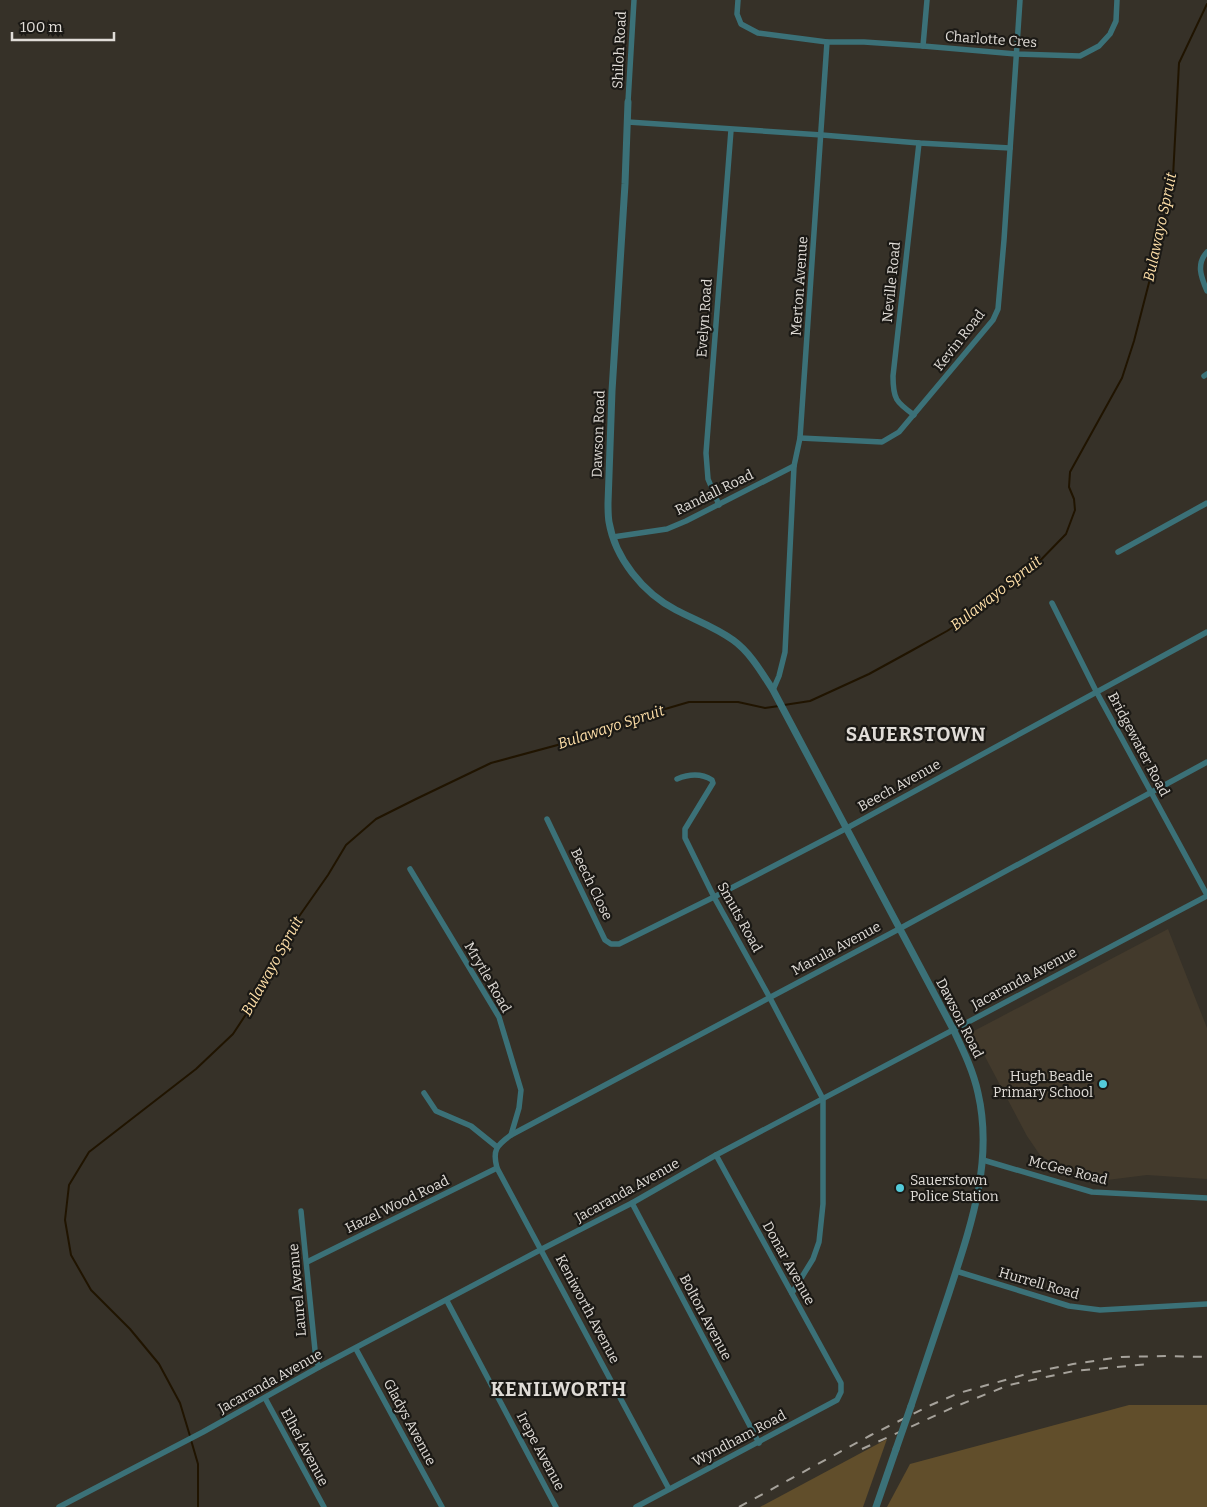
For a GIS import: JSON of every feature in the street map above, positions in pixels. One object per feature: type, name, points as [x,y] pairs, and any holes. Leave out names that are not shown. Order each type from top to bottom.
[{"type":"street","name":"Shiloh Road","points":[[628,102],[634,0]]},
{"type":"street","name":"Charlotte Cres","points":[[738,0],[738,18],[741,24],[758,33],[827,42],[864,42],[1016,54],[1080,56],[1099,46],[1113,29],[1116,21],[1117,0]]},
{"type":"street","points":[[923,46],[927,0]]},
{"type":"street","name":"Kevin Road","points":[[800,438],[882,442],[899,432],[988,328],[998,309],[1020,0]]},
{"type":"street","points":[[822,135],[827,42]]},
{"type":"street","name":"Dawson Road","points":[[628,102],[610,428],[608,503],[609,521],[613,537],[620,554],[650,593],[674,610],[714,628],[735,641],[751,657],[773,691],[953,1029],[970,1064],[978,1094],[983,1160],[978,1198],[956,1271],[876,1507]]},
{"type":"street","points":[[628,122],[1010,148]]},
{"type":"street","name":"Evelyn Road","points":[[719,505],[708,479],[706,453],[731,130]]},
{"type":"street","name":"Merton Avenue","points":[[800,438],[822,135]]},
{"type":"street","name":"Neville Road","points":[[914,416],[898,404],[895,398],[893,376],[919,143]]},
{"type":"street","points":[[1207,252],[1200,267],[1200,274],[1207,291]]},
{"type":"street","points":[[773,691],[785,652],[794,466],[800,438]]},
{"type":"street","name":"Randall Road","points":[[613,537],[667,529],[719,505],[794,466]]},
{"type":"street","points":[[1118,552],[1207,503]]},
{"type":"street","name":"Bridgewater Road","points":[[1052,602],[1096,691],[1207,895]]},
{"type":"street","name":"Beech Avenue","points":[[626,941],[847,828],[1207,632]]},
{"type":"street","name":"Marula Avenue","points":[[497,1148],[512,1135],[1207,762]]},
{"type":"street","name":"Smuts Road","points":[[677,779],[698,775],[706,776],[713,781],[685,829],[685,838],[714,897],[823,1099]]},
{"type":"street","name":"Beech Close","points":[[547,819],[605,940],[611,944],[619,944],[626,941]]},
{"type":"street","name":"Mrytle Road","points":[[410,869],[499,1017],[521,1090],[519,1108],[512,1135]]},
{"type":"street","name":"Jacaranda Avenue","points":[[59,1507],[203,1432],[319,1368],[632,1203],[716,1155],[1207,895]]},
{"type":"street","points":[[424,1093],[436,1111],[471,1126],[497,1148],[495,1161],[497,1168]]},
{"type":"street","points":[[792,1293],[813,1259],[819,1242],[822,1204],[823,1099]]},
{"type":"street","name":"Donar Avenue","points":[[716,1155],[841,1383]]},
{"type":"street","name":"McGee Road","points":[[983,1160],[1092,1192],[1207,1198]]},
{"type":"street","name":"Keniworth Avenue","points":[[497,1168],[669,1489]]},
{"type":"street","name":"Hazel Wood Road","points":[[307,1262],[497,1168]]},
{"type":"street","name":"Bolton Avenue","points":[[632,1203],[759,1443]]},
{"type":"street","name":"Laurel Avenue","points":[[301,1211],[316,1360],[319,1368]]},
{"type":"street","name":"Hurrell Road","points":[[956,1271],[1084,1309],[1100,1310],[1207,1304]]},
{"type":"street","name":"Irepe Avenue","points":[[447,1301],[556,1507]]},
{"type":"street","name":"Gladys Avenue","points":[[356,1349],[442,1507]]},
{"type":"street","name":"Wyndham Road","points":[[636,1507],[759,1443],[836,1400],[841,1392],[841,1383]]},
{"type":"street","name":"Elhei Avenue","points":[[265,1398],[324,1507]]},
{"type":"shaded area","name":"Hugh Beadle Primary School","points":[[1168,929],[1207,1028],[1207,1179],[1147,1175],[1107,1180],[1051,1162],[1040,1155],[1027,1136],[972,1032]]},
{"type":"shaded area","points":[[1129,1405],[1207,1405],[1207,1507],[887,1507],[910,1464]]},
{"type":"shaded area","points":[[887,1439],[863,1507],[760,1507]]},
{"type":"waterway","name":"Bulawayo Spruit","points":[[784,705],[810,701],[869,674],[947,631],[983,608],[1029,572],[1066,534],[1075,510],[1074,499],[1069,487],[1070,472],[1122,378],[1134,341],[1161,236],[1173,177],[1179,63],[1207,4]]},
{"type":"waterway","name":"Bulawayo Spruit","points":[[190,1436],[180,1403],[159,1364],[130,1329],[91,1290],[71,1255],[65,1220],[69,1185],[89,1152],[196,1069],[233,1034],[260,993],[286,935],[328,875],[346,845],[376,819],[491,763],[602,733],[641,716],[689,702],[738,702],[765,708],[779,706]]},
{"type":"waterway","name":"Bulawayo Spruit","points":[[191,1440],[198,1464],[198,1507]]},
{"type":"railway","points":[[739,1507],[871,1435],[959,1393],[1030,1373],[1121,1357],[1207,1357]]},
{"type":"railway","points":[[862,1449],[954,1407],[1009,1385],[1074,1371],[1149,1364]]},
{"type":"place","name":"Hugh Beadle Primary School","points":[[1103,1084]]},
{"type":"place","name":"Sauerstown Police Station","points":[[900,1188]]},
{"type":"district","name":"SAUERSTOWN","points":[[916,734]]},
{"type":"district","name":"KENILWORTH","points":[[559,1389]]}]
